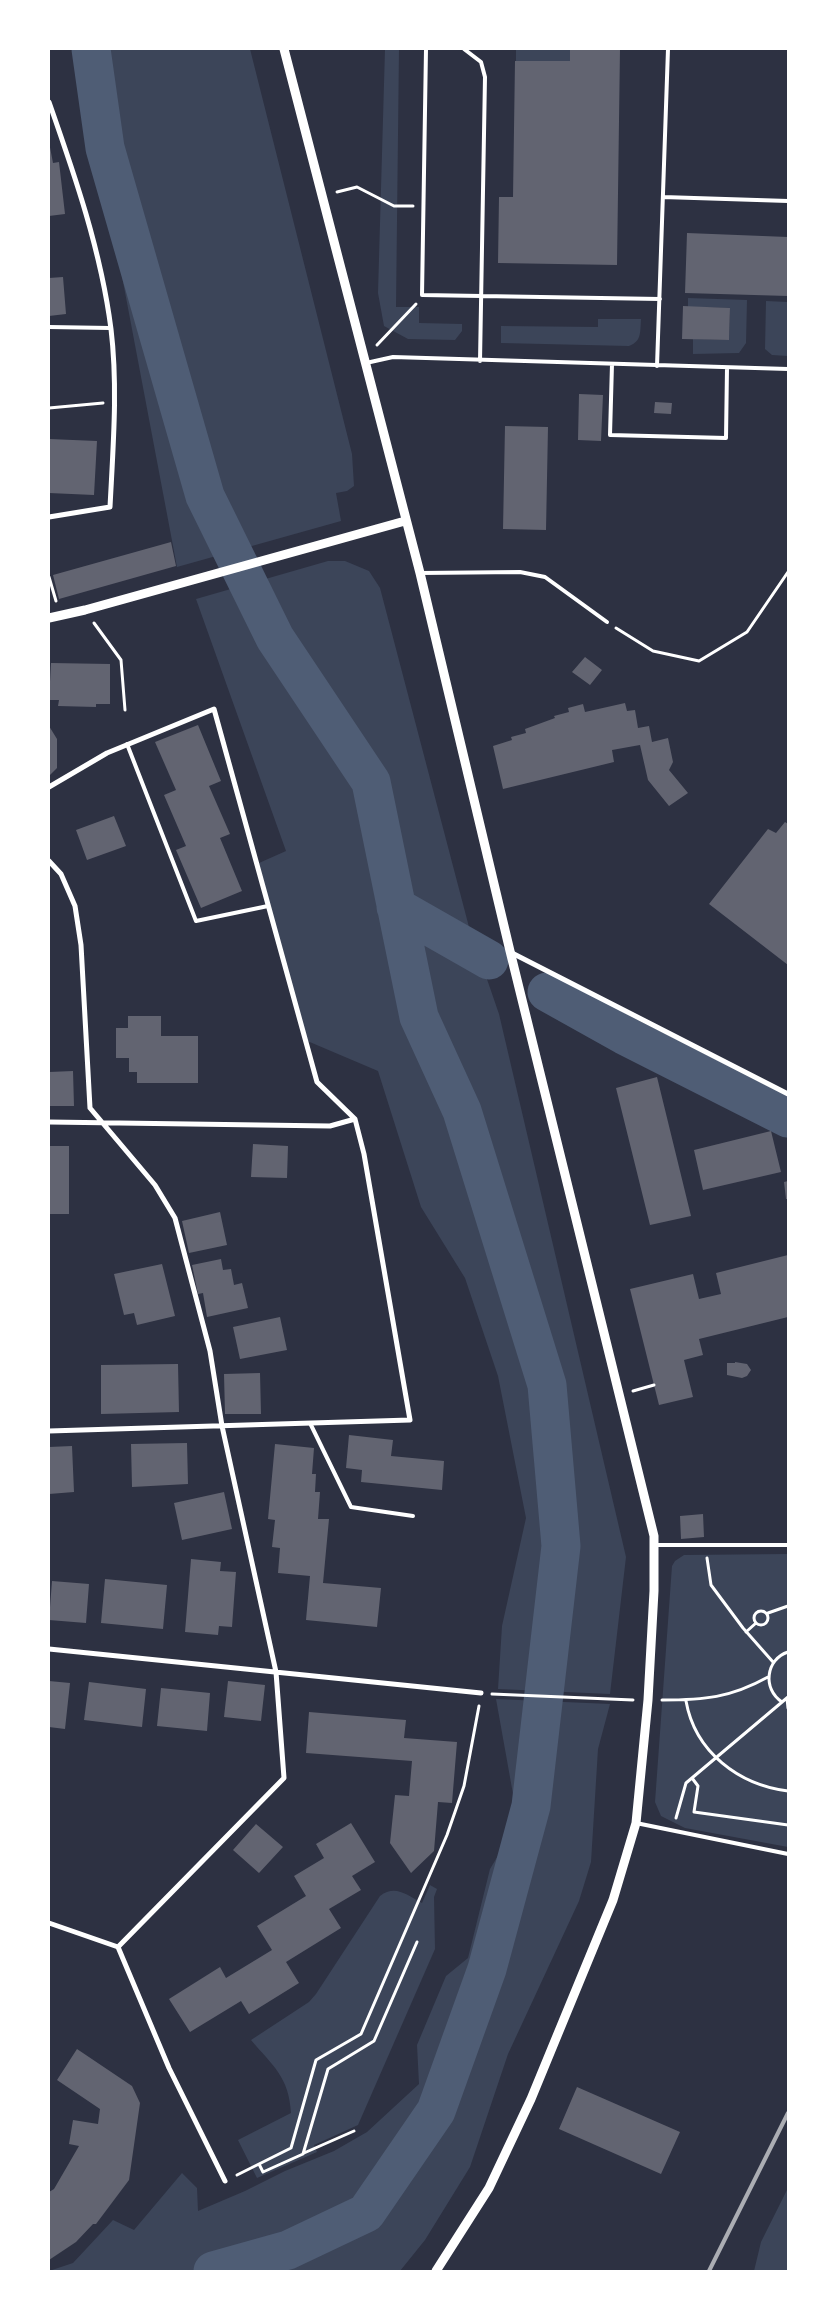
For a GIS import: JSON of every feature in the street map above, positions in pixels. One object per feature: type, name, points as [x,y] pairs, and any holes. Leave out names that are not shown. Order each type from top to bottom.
[{"type":"street","points":[[284,49],[420,573],[510,951],[654,1536],[654,1591],[648,1700],[636,1823],[613,1900],[531,2099],[489,2188],[436,2271]]},
{"type":"street","points":[[49,102],[72,168],[96,250],[110,328],[113,402],[110,507],[49,517]]},
{"type":"street","points":[[49,618],[85,610],[406,521]]},
{"type":"street","points":[[49,787],[126,744],[214,709],[317,1082],[355,1119],[364,1154],[410,1420],[49,1431]]},
{"type":"street","points":[[49,862],[60,874],[76,906],[81,945],[90,1108],[155,1185],[175,1218],[210,1351],[222,1426],[276,1672],[284,1778],[118,1947]]},
{"type":"street","points":[[510,951],[788,1094]]},
{"type":"street","points":[[49,1122],[330,1126],[355,1119]]},
{"type":"street","points":[[49,1649],[481,1693]]},
{"type":"street","points":[[49,1923],[118,1947],[169,2068],[225,2181]]},
{"type":"street","points":[[430,2271],[445,2256]]},
{"type":"lane","points":[[426,49],[422,295],[660,299]]},
{"type":"lane","points":[[464,49],[480,62],[485,77],[480,361]]},
{"type":"lane","points":[[657,366],[668,49]]},
{"type":"lane","points":[[663,197],[788,201]]},
{"type":"lane","points":[[49,327],[110,328]]},
{"type":"lane","points":[[364,362],[393,357],[788,370]]},
{"type":"lane","points":[[612,364],[610,435],[726,438],[727,368]]},
{"type":"lane","points":[[420,573],[520,572],[545,577],[608,622]]},
{"type":"lane","points":[[126,744],[196,921],[268,906]]},
{"type":"lane","points":[[310,1423],[351,1507],[414,1516]]},
{"type":"lane","points":[[654,1545],[788,1545]]},
{"type":"lane","points":[[636,1823],[788,1854]]},
{"type":"path","points":[[321,195],[357,187],[394,206],[424,206]]},
{"type":"path","points":[[364,362],[425,295]]},
{"type":"path","points":[[49,408],[113,402]]},
{"type":"path","points":[[608,622],[653,651],[699,661],[747,632],[788,572]]},
{"type":"path","points":[[49,577],[60,616]]},
{"type":"path","points":[[85,610],[121,660],[125,710]]},
{"type":"path","points":[[620,1394],[654,1385]]},
{"type":"path","points":[[706,1545],[711,1586],[746,1632],[773,1662]]},
{"type":"path","points":[[768,1614],[788,1606]]},
{"type":"path","points":[[756,1623],[754,1618],[757,1612],[761,1610],[768,1614]]},
{"type":"path","points":[[756,1623],[766,1624],[769,1617],[768,1614]]},
{"type":"path","points":[[746,1632],[756,1623]]},
{"type":"path","points":[[782,1702],[771,1690],[768,1677],[773,1662],[782,1654],[788,1652]]},
{"type":"path","points":[[768,1677],[749,1688],[722,1697],[684,1701],[700,1738],[716,1757],[739,1776],[756,1784],[788,1791]]},
{"type":"path","points":[[225,2181],[291,2148],[316,2060],[361,2034],[447,1836],[464,1786],[481,1693],[648,1700]]},
{"type":"path","points":[[672,1830],[686,1783],[788,1697]]},
{"type":"path","points":[[788,1697],[788,1708]]},
{"type":"path","points":[[692,1778],[698,1786],[694,1812],[788,1825]]},
{"type":"path","points":[[303,2154],[328,2069],[374,2041],[417,1942]]},
{"type":"path","points":[[259,2164],[263,2172],[354,2131]]},
{"type":"shaded area","points":[[79,49],[250,49],[352,454],[354,486],[347,491],[336,493],[341,521],[177,567]]},
{"type":"shaded area","points":[[385,49],[399,49],[396,307],[419,307],[419,323],[462,324],[462,331],[455,340],[408,339],[384,326],[378,293]]},
{"type":"shaded area","points":[[516,49],[570,49],[570,61],[516,61]]},
{"type":"shaded area","points":[[688,298],[747,300],[746,343],[739,353],[693,354],[693,339],[729,340],[730,308],[688,307]]},
{"type":"shaded area","points":[[766,301],[788,302],[788,356],[772,355],[765,349]]},
{"type":"shaded area","points":[[598,319],[641,319],[638,339],[629,346],[501,343],[501,326],[598,327]]},
{"type":"shaded area","points":[[328,561],[345,561],[369,571],[380,588],[469,927],[499,1014],[626,1557],[610,1694],[498,1689],[502,1626],[526,1518],[498,1376],[465,1278],[421,1207],[378,1071],[305,1040],[259,863],[286,851],[196,599]]},
{"type":"shaded area","points":[[555,983],[788,1097],[788,1128],[617,1045],[545,999],[542,991],[547,984]]},
{"type":"shaded area","points":[[788,1554],[788,1847],[685,1828],[661,1816],[655,1802],[672,1566],[675,1561],[684,1555]]},
{"type":"shaded area","points":[[496,1699],[610,1704],[598,1749],[591,1862],[579,1901],[508,2054],[470,2167],[425,2240],[400,2271],[49,2271],[73,2263],[113,2220],[134,2230],[182,2173],[197,2188],[198,2211],[334,2151],[367,2132],[419,2084],[417,2045],[446,1976],[468,1958],[490,1869],[518,1822]]},
{"type":"shaded area","points":[[430,1885],[437,1889],[434,1897],[435,1949],[358,2125],[314,2145],[317,2152],[257,2178],[238,2140],[291,2113],[290,2101],[283,2081],[273,2065],[251,2040],[309,2002],[380,1896],[396,1891],[422,1903]]},
{"type":"shaded area","points":[[788,2188],[788,2271],[754,2271],[761,2242]]},
{"type":"building","points":[[570,49],[620,49],[617,265],[498,263],[499,197],[513,197],[515,61],[570,61]]},
{"type":"building","points":[[49,142],[53,163],[59,162],[65,214],[49,216]]},
{"type":"building","points":[[687,233],[788,237],[788,296],[685,293]]},
{"type":"building","points":[[63,277],[66,314],[49,316],[49,278]]},
{"type":"building","points":[[683,306],[730,308],[729,340],[682,339]]},
{"type":"building","points":[[579,394],[603,395],[601,441],[578,440]]},
{"type":"building","points":[[655,402],[672,403],[671,414],[654,413]]},
{"type":"building","points":[[505,426],[548,427],[546,530],[503,529]]},
{"type":"building","points":[[49,439],[97,441],[94,495],[49,493]]},
{"type":"building","points":[[171,542],[176,566],[59,599],[53,575]]},
{"type":"building","points":[[585,657],[602,670],[590,685],[572,672]]},
{"type":"building","points":[[51,663],[110,664],[110,704],[96,704],[96,707],[58,706],[59,700],[49,700]]},
{"type":"building","points":[[625,703],[627,711],[635,710],[638,728],[649,726],[652,742],[668,738],[673,762],[669,770],[688,793],[669,806],[648,780],[640,745],[612,750],[614,762],[503,789],[493,746],[512,740],[511,737],[526,733],[525,729],[555,718],[554,716],[569,712],[568,708],[583,704],[585,712]]},
{"type":"building","points":[[198,725],[221,781],[209,786],[230,834],[220,838],[242,891],[201,908],[176,850],[186,846],[164,795],[176,790],[155,742]]},
{"type":"building","points":[[49,726],[57,739],[57,768],[49,776]]},
{"type":"building","points":[[114,816],[126,846],[87,860],[76,830]]},
{"type":"building","points":[[785,822],[788,824],[788,965],[709,904],[768,829],[776,833]]},
{"type":"building","points":[[128,1016],[161,1016],[161,1036],[198,1036],[198,1083],[137,1083],[137,1072],[129,1072],[129,1058],[116,1058],[116,1028],[128,1028]]},
{"type":"building","points":[[73,1071],[74,1106],[49,1106],[49,1072]]},
{"type":"building","points":[[657,1077],[691,1216],[650,1225],[616,1088]]},
{"type":"building","points":[[771,1131],[781,1172],[703,1190],[694,1150]]},
{"type":"building","points":[[253,1144],[288,1146],[287,1178],[251,1177]]},
{"type":"building","points":[[49,1146],[69,1146],[69,1214],[49,1214]]},
{"type":"building","points":[[788,1181],[788,1199],[786,1199],[784,1182]]},
{"type":"building","points":[[220,1212],[227,1245],[189,1253],[182,1221]]},
{"type":"building","points":[[788,1255],[788,1317],[699,1339],[703,1355],[684,1360],[693,1397],[659,1405],[630,1289],[693,1274],[699,1299],[721,1294],[716,1273]]},
{"type":"building","points":[[221,1259],[223,1270],[231,1269],[234,1285],[242,1283],[248,1308],[207,1317],[203,1293],[198,1294],[192,1265]]},
{"type":"building","points":[[162,1264],[175,1316],[137,1325],[134,1313],[124,1315],[114,1274]]},
{"type":"building","points":[[280,1317],[287,1350],[240,1359],[233,1327]]},
{"type":"building","points":[[727,1363],[747,1364],[751,1370],[747,1376],[742,1378],[727,1375]]},
{"type":"building","points":[[178,1364],[179,1412],[101,1414],[101,1365]]},
{"type":"building","points":[[260,1373],[261,1414],[225,1414],[224,1374]]},
{"type":"building","points":[[349,1435],[393,1440],[391,1456],[444,1461],[442,1490],[361,1482],[362,1470],[346,1468]]},
{"type":"building","points":[[187,1443],[188,1484],[132,1487],[131,1444]]},
{"type":"building","points":[[275,1444],[314,1448],[312,1474],[316,1474],[315,1492],[320,1492],[318,1519],[329,1519],[323,1583],[381,1588],[377,1627],[306,1620],[310,1576],[278,1573],[280,1548],[272,1547],[275,1520],[268,1519]]},
{"type":"building","points":[[72,1446],[74,1492],[49,1494],[49,1447]]},
{"type":"building","points":[[224,1492],[232,1529],[182,1540],[174,1503]]},
{"type":"building","points":[[703,1514],[704,1537],[681,1539],[680,1516]]},
{"type":"building","points":[[191,1559],[221,1562],[220,1571],[236,1572],[232,1627],[219,1626],[218,1635],[185,1632]]},
{"type":"building","points":[[105,1579],[167,1585],[163,1629],[101,1623]]},
{"type":"building","points":[[52,1581],[89,1584],[86,1623],[49,1620]]},
{"type":"building","points":[[49,1681],[70,1683],[65,1729],[49,1727]]},
{"type":"building","points":[[228,1681],[265,1685],[261,1721],[224,1717]]},
{"type":"building","points":[[89,1682],[146,1689],[142,1727],[84,1720]]},
{"type":"building","points":[[161,1688],[210,1693],[207,1731],[157,1726]]},
{"type":"building","points":[[309,1712],[406,1720],[404,1738],[457,1742],[452,1803],[438,1802],[434,1851],[411,1873],[390,1843],[395,1795],[409,1796],[412,1761],[306,1753]]},
{"type":"building","points":[[351,1823],[375,1862],[352,1876],[361,1890],[329,1909],[341,1928],[286,1962],[299,1983],[249,2014],[241,2001],[190,2032],[169,1999],[220,1967],[226,1978],[272,1950],[257,1926],[306,1896],[294,1876],[324,1858],[316,1844]]},
{"type":"building","points":[[256,1824],[283,1847],[259,1873],[233,1850]]},
{"type":"building","points":[[77,2049],[132,2086],[140,2103],[129,2180],[96,2224],[93,2224],[76,2242],[49,2260],[49,2192],[54,2189],[79,2146],[69,2144],[73,2120],[98,2124],[100,2109],[57,2080]]},
{"type":"building","points":[[577,2087],[680,2132],[661,2174],[559,2129]]},
{"type":"waterway","points":[[91,49],[105,148],[205,496],[275,638],[371,782],[419,1017],[462,1111],[547,1385],[561,1546],[531,1806],[487,1969],[436,2111],[366,2213],[288,2250],[213,2271]]},
{"type":"waterway","points":[[396,907],[489,960]]},
{"type":"waterway","points":[[547,992],[624,1035],[788,1118]]},
{"type":"railway","points":[[709,2271],[788,2113]]}]
